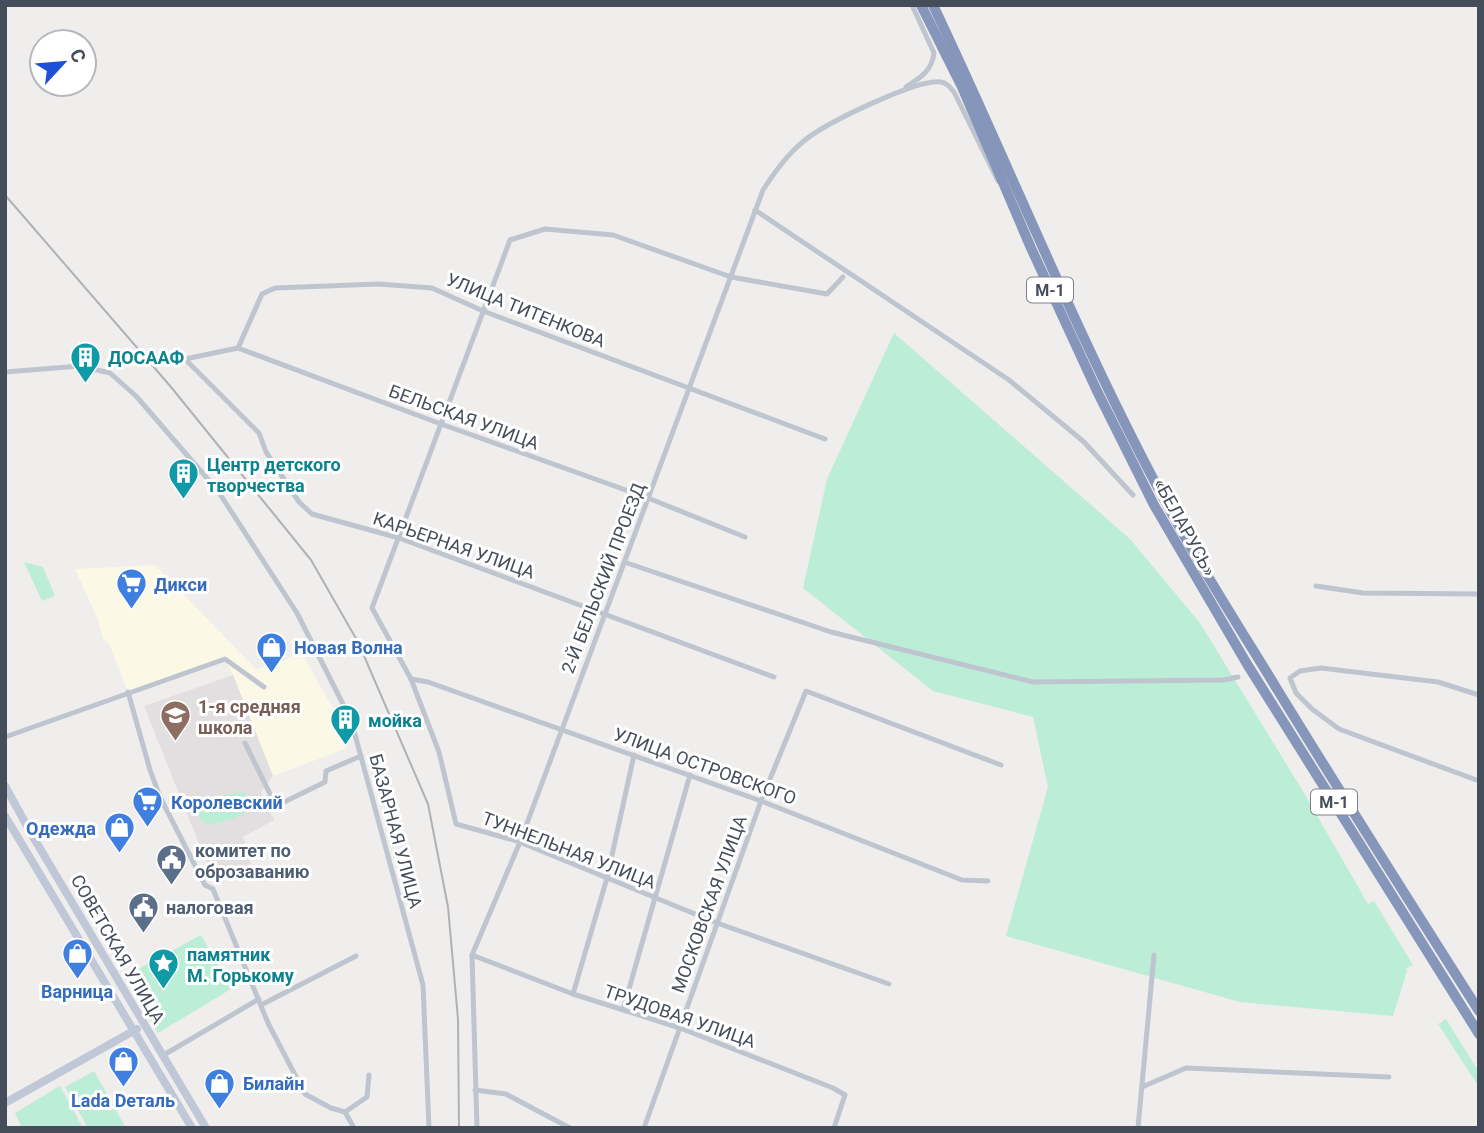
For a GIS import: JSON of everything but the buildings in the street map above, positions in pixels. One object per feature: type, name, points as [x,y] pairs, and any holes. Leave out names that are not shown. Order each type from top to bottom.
[{"type":"highway","name":"«БЕЛАРУСЬ»","points":[[921,5],[962,87],[1097,391],[1154,505],[1247,664],[1479,1034]]},
{"type":"highway","name":"«БЕЛАРУСЬ»","points":[[933,5],[1107,388],[1159,490],[1233,618],[1479,1011]]},
{"type":"main road","name":"СОВЕТСКАЯ УЛИЦА","points":[[5,786],[206,1128]]},
{"type":"main road","name":"СОВЕТСКАЯ УЛИЦА","points":[[5,816],[192,1128]]},
{"type":"main road","points":[[5,1103],[144,1025]]},
{"type":"street","points":[[894,94],[927,72],[933,61],[932,46],[912,5]]},
{"type":"street","points":[[894,94],[933,82],[943,82],[950,87],[1031,247]]},
{"type":"street","name":"2-Й БЕЛЬСКИЙ ПРОЕЗД","points":[[472,955],[520,842],[763,190],[790,153],[808,137],[830,123],[894,94]]},
{"type":"street","points":[[755,210],[1009,380],[1083,442],[1133,495]]},
{"type":"street","points":[[399,538],[510,240],[545,229],[613,235],[731,277],[827,294],[843,276]]},
{"type":"street","name":"УЛИЦА ТИТЕНКОВА","points":[[238,348],[262,294],[275,288],[378,284],[432,288],[483,311],[825,439]]},
{"type":"street","points":[[171,364],[238,348]]},
{"type":"street","name":"БЕЛЬСКАЯ УЛИЦА","points":[[238,348],[648,498],[745,537]]},
{"type":"street","name":"КАРЬЕРНАЯ УЛИЦА","points":[[185,359],[259,433],[266,452],[299,502],[313,514],[399,538],[774,677]]},
{"type":"street","name":"БАЗАРНАЯ УЛИЦА","points":[[5,372],[80,366],[110,373],[136,396],[218,491],[297,613],[351,719],[423,985],[429,1128]]},
{"type":"street","name":"ТУННЕЛЬНАЯ УЛИЦА","points":[[399,538],[372,608],[411,679],[439,751],[456,824],[520,842],[718,923],[889,984]]},
{"type":"street","points":[[624,562],[831,632],[1032,682],[1223,680],[1238,677]]},
{"type":"street","points":[[1316,586],[1363,593],[1479,594]]},
{"type":"street","points":[[5,737],[225,659],[264,687]]},
{"type":"street","points":[[1479,695],[1438,682],[1321,668],[1300,671],[1290,678],[1296,693],[1339,729],[1479,781]]},
{"type":"street","name":"УЛИЦА ОСТРОВСКОГО","points":[[411,679],[428,682],[690,775],[962,880],[988,881]]},
{"type":"street","name":"МОСКОВСКАЯ УЛИЦА","points":[[644,1128],[761,801],[806,691],[1001,765]]},
{"type":"street","points":[[128,692],[160,797],[205,885],[213,889],[268,1023],[305,1094],[345,1112],[354,1128]]},
{"type":"street","points":[[245,743],[276,806],[325,782],[326,771],[361,755]]},
{"type":"street","points":[[573,994],[607,878],[634,755]]},
{"type":"street","points":[[623,1010],[690,775]]},
{"type":"street","points":[[472,955],[477,1128]]},
{"type":"street","name":"ТРУДОВАЯ УЛИЦА","points":[[472,955],[573,994],[680,1028],[833,1088],[845,1095],[834,1128]]},
{"type":"street","points":[[162,1056],[260,1002],[356,956]]},
{"type":"street","points":[[1139,1128],[1154,956]]},
{"type":"street","points":[[1142,1087],[1186,1068],[1389,1077]]},
{"type":"street","points":[[345,1112],[367,1097],[369,1075]]},
{"type":"street","points":[[475,1090],[506,1094],[570,1128]]},
{"type":"shaded area","points":[[155,565],[256,669],[301,652],[339,719],[345,749],[273,776],[225,659],[128,692],[75,569]]},
{"type":"shaded area","points":[[233,675],[273,776],[261,792],[274,820],[243,837],[251,864],[214,881],[144,706]]},
{"type":"green space","points":[[894,333],[1130,539],[1200,623],[1368,904],[1374,901],[1413,965],[1406,968],[1393,1016],[1240,1002],[1006,936],[1048,787],[1033,717],[933,691],[803,588],[827,479]]},
{"type":"green space","points":[[24,562],[43,567],[55,596],[42,601]]},
{"type":"green space","points":[[237,792],[245,793],[252,799],[246,811],[229,820],[210,825],[204,823],[199,815],[204,805]]},
{"type":"green space","points":[[201,935],[231,989],[158,1033],[125,976]]},
{"type":"green space","points":[[1446,1019],[1479,1072],[1479,1087],[1438,1024]]},
{"type":"green space","points":[[94,1071],[126,1128],[88,1128],[65,1087]]},
{"type":"green space","points":[[60,1086],[83,1128],[22,1128],[15,1113]]},
{"type":"railway","points":[[5,195],[171,387],[311,560],[358,642],[428,804],[448,907],[458,1019],[459,1128]]},
{"type":"place","name":"ДОСААФ","points":[[85,384]]},
{"type":"place","name":"Центр детского творчества","points":[[184,501]]},
{"type":"place","name":"Дикси","points":[[131,611]]},
{"type":"place","name":"Новая Волна","points":[[271,674]]},
{"type":"place","name":"1-я средняя школа","points":[[175,743]]},
{"type":"place","name":"мойка","points":[[345,747]]},
{"type":"place","name":"Королевский","points":[[148,829]]},
{"type":"place","name":"Одежда","points":[[119,855]]},
{"type":"place","name":"комитет по оброзаванию","points":[[172,887]]},
{"type":"place","name":"налоговая","points":[[143,934]]},
{"type":"place","name":"Варница","points":[[77,980]]},
{"type":"place","name":"памятник М. Горькому","points":[[164,991]]},
{"type":"place","name":"Lada Dеталь","points":[[123,1089]]},
{"type":"place","name":"Билайн","points":[[220,1110]]}]
